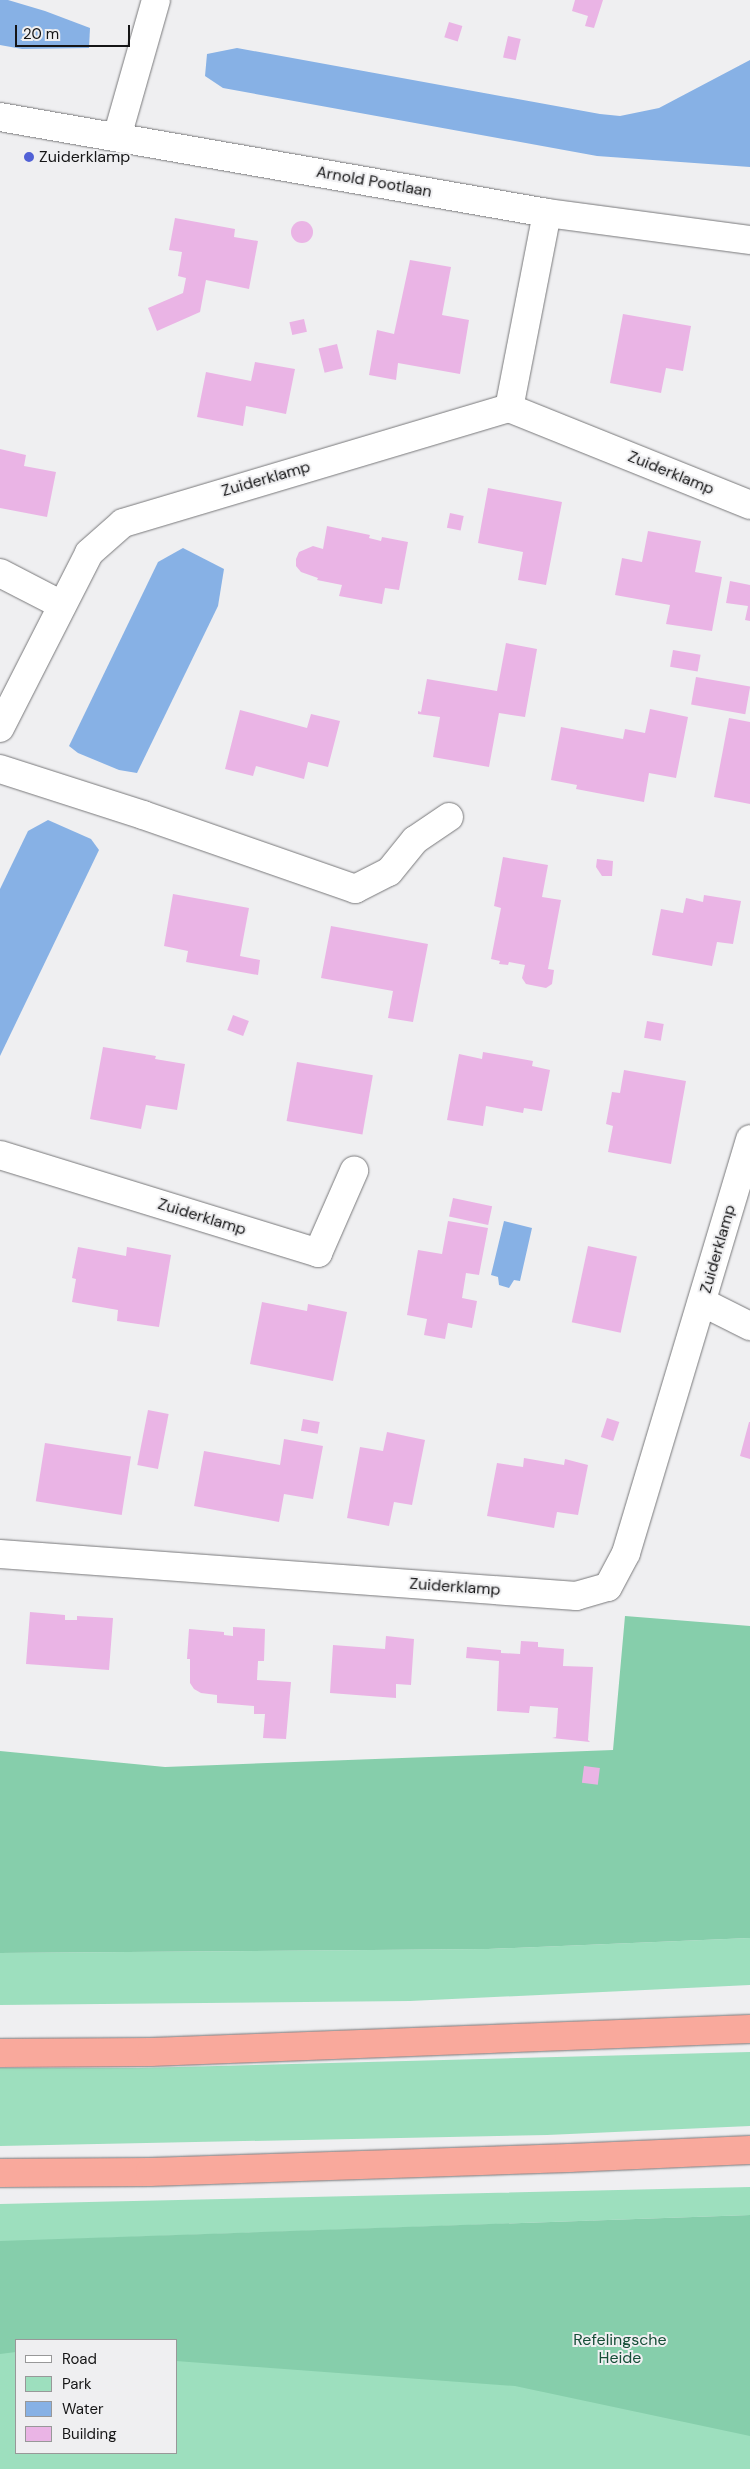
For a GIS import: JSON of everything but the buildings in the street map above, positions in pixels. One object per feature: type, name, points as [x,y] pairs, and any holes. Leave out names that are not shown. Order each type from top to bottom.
[{"type":"highway","points":[[0,2053],[171,2052],[750,2029]]},
{"type":"highway","points":[[0,2172],[150,2172],[559,2159],[750,2150]]},
{"type":"street","points":[[117,137],[156,0]]},
{"type":"street","name":"Arnold Pootlaan","points":[[0,116],[547,213],[750,240]]},
{"type":"street","points":[[510,408],[547,213]]},
{"type":"street","name":"Zuiderklamp","points":[[0,728],[89,553],[123,523],[510,408],[750,506]]},
{"type":"street","points":[[0,573],[62,605]]},
{"type":"street","points":[[0,769],[143,815],[355,889],[389,872],[415,840],[449,817]]},
{"type":"street","name":"Zuiderklamp","points":[[0,1554],[576,1596],[608,1587],[626,1553],[750,1139]]},
{"type":"street","name":"Zuiderklamp","points":[[0,1156],[318,1253],[354,1171]]},
{"type":"street","name":"Zuiderklamp","points":[[702,1302],[750,1326]]},
{"type":"green space","points":[[625,1616],[750,1626],[750,1938],[488,1949],[0,1953],[0,1751],[165,1767],[613,1750]]},
{"type":"green space","points":[[750,1938],[750,1985],[410,2001],[0,2005],[0,1953],[488,1949]]},
{"type":"green space","points":[[750,2052],[750,2126],[547,2135],[0,2146],[0,2068],[139,2068]]},
{"type":"green space","name":"Refelingsche Heide","points":[[750,2187],[750,2215],[76,2239],[750,2226],[750,2469],[0,2469],[0,2204]]},
{"type":"green space","name":"Refelingsche Heide","points":[[750,2215],[750,2436],[515,2386],[178,2361],[178,2339],[15,2339],[15,2352],[0,2354],[0,2241]]},
{"type":"water","points":[[0,0],[8,0],[45,11],[90,28],[89,48],[22,49],[0,45]]},
{"type":"water","points":[[237,48],[600,114],[620,116],[659,108],[750,60],[750,167],[597,156],[223,88],[205,76],[207,54]]},
{"type":"water","points":[[183,548],[224,569],[218,606],[137,773],[119,770],[78,753],[69,746],[158,562]]},
{"type":"water","points":[[48,820],[91,839],[99,850],[0,1056],[0,889],[28,831]]},
{"type":"water","points":[[504,1221],[532,1228],[520,1281],[514,1280],[509,1288],[499,1285],[498,1277],[491,1275]]},
{"type":"place","name":"Zuiderklamp","points":[[29,157]]}]
